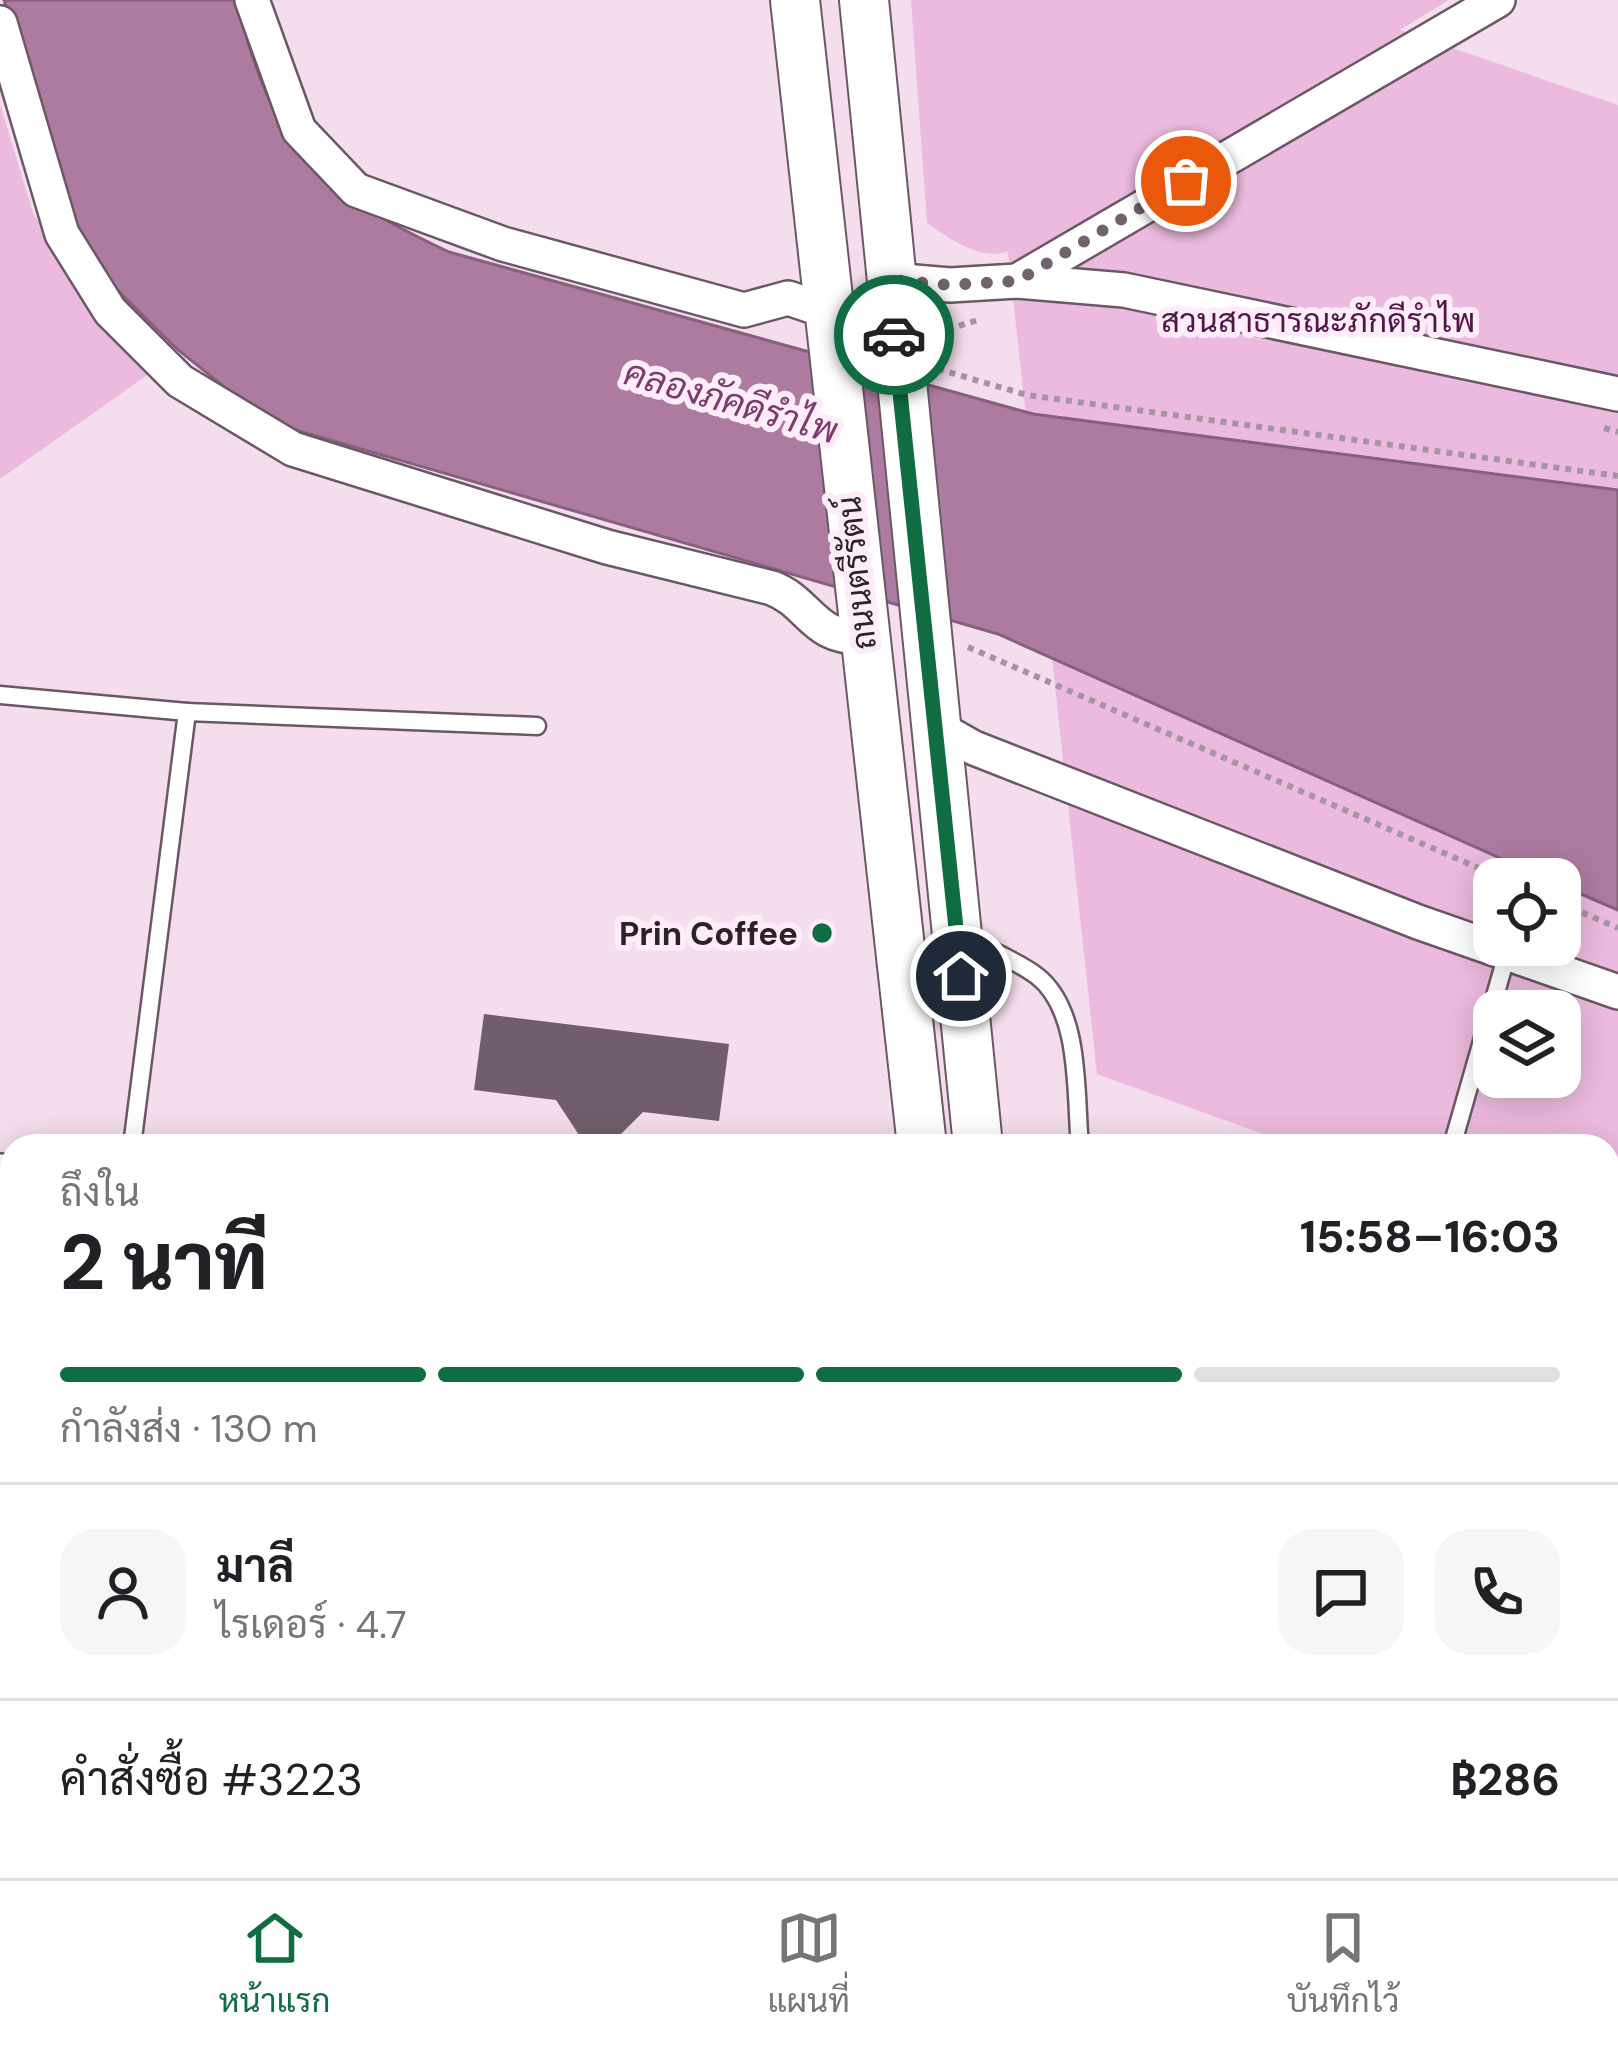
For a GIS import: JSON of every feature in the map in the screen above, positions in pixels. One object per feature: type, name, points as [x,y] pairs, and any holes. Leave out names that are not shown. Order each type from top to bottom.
[{"type":"main road","name":"ถนนตรีรัตน์","points":[[795,0],[921,1134]]},
{"type":"main road","name":"ถนนตรีรัตน์","points":[[864,0],[891,280],[915,346],[945,655],[935,726],[978,1134]]},
{"type":"street","points":[[252,0],[299,130],[356,190],[503,244],[744,310],[788,298],[827,310]]},
{"type":"street","points":[[1017,281],[1498,0]]},
{"type":"street","points":[[0,23],[62,234],[110,311],[180,381],[293,449],[607,547],[772,588],[788,594],[802,613],[838,638],[863,637]]},
{"type":"street","points":[[891,280],[950,285],[1017,281],[1124,290],[1618,394]]},
{"type":"street","points":[[935,726],[974,748],[1473,940]]},
{"type":"street","points":[[1543,966],[1618,992]]},
{"type":"lane","points":[[0,695],[187,712],[536,726]]},
{"type":"lane","points":[[134,1134],[187,712]]},
{"type":"lane","points":[[957,933],[1039,977],[1056,999],[1070,1040],[1079,1134]]},
{"type":"lane","points":[[1456,1134],[1504,966]]},
{"type":"path","points":[[915,346],[987,317]]},
{"type":"path","points":[[915,346],[1027,395],[1618,476]]},
{"type":"path","points":[[1596,426],[1618,432]]},
{"type":"path","points":[[945,655],[1473,867]]},
{"type":"path","points":[[1581,912],[1618,928]]},
{"type":"green space","name":"สวนสาธารณะภักดีรำไพ","points":[[911,0],[1449,0],[1400,30],[1618,105],[1618,1134],[1263,1134],[1097,1074],[1008,251],[977,251],[927,223]]},
{"type":"green space","points":[[0,104],[33,213],[105,334],[163,364],[0,479]]},
{"type":"water","name":"คลองภัคดีรำไพ","points":[[4,0],[236,0],[267,94],[305,158],[363,206],[449,252],[1033,414],[1618,490],[1618,910],[1581,894],[1581,858],[1500,858],[998,634],[268,422],[177,349],[89,262],[39,128]]},
{"type":"building","points":[[484,1014],[729,1044],[719,1121],[643,1112],[621,1134],[578,1134],[556,1100],[474,1090]]},
{"type":"way so far","points":[[894,335],[891,280],[950,285],[1017,281],[1186,181]]},
{"type":"place","name":"Prin Coffee","points":[[822,933]]},
{"type":"route","points":[[894,335],[961,976]]}]
